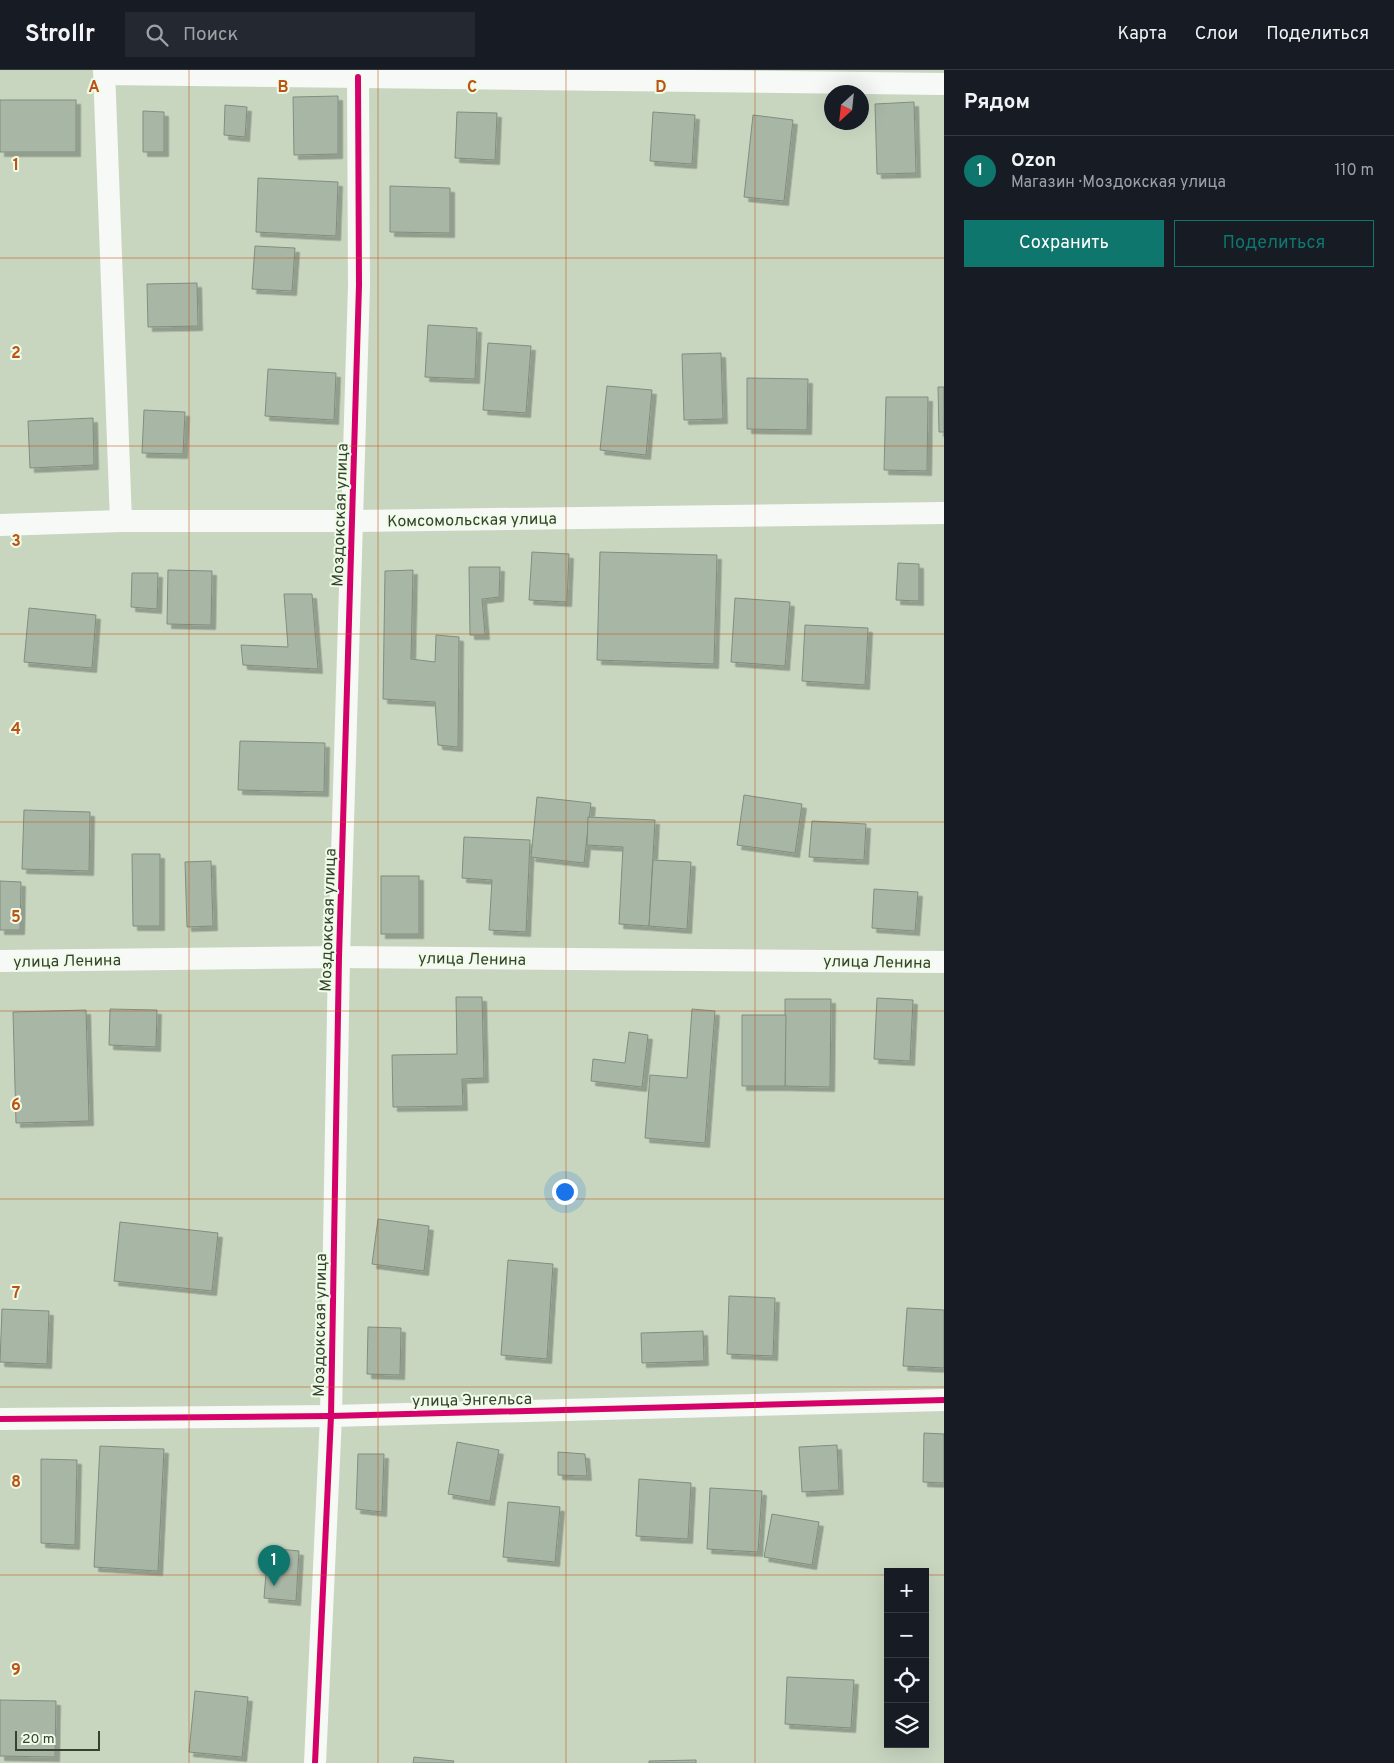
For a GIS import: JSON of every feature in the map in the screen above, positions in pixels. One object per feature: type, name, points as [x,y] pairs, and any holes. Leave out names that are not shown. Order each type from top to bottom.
[{"type":"street","points":[[121,521],[105,72],[944,84]]},
{"type":"street","name":"Моздокская улица","points":[[315,1763],[331,1416],[339,956],[359,285],[358,77]]},
{"type":"street","name":"Комсомольская улица","points":[[0,525],[121,521],[353,521],[944,513]]},
{"type":"street","name":"улица Ленина","points":[[0,961],[339,956],[944,962]]},
{"type":"street","name":"улица Энгельса","points":[[0,1419],[331,1416],[944,1400]]},
{"type":"building","points":[[338,96],[338,154],[294,155],[293,97]]},
{"type":"building","points":[[0,100],[76,100],[76,152],[0,152]]},
{"type":"building","points":[[914,102],[916,173],[877,174],[875,104]]},
{"type":"building","points":[[225,105],[247,107],[245,137],[224,135]]},
{"type":"building","points":[[143,111],[164,112],[164,152],[143,152]]},
{"type":"building","points":[[457,112],[497,113],[495,160],[455,158]]},
{"type":"building","points":[[653,112],[695,115],[692,164],[650,161]]},
{"type":"building","points":[[753,115],[793,120],[784,201],[744,197]]},
{"type":"building","points":[[258,178],[338,182],[336,236],[256,232]]},
{"type":"building","points":[[390,186],[450,188],[450,233],[390,232]]},
{"type":"building","points":[[255,246],[295,248],[292,291],[252,289]]},
{"type":"building","points":[[197,283],[198,326],[148,327],[147,284]]},
{"type":"building","points":[[428,325],[477,328],[475,379],[425,377]]},
{"type":"building","points":[[488,343],[531,346],[526,413],[483,410]]},
{"type":"building","points":[[721,353],[723,419],[684,420],[682,354]]},
{"type":"building","points":[[268,369],[336,373],[334,420],[265,416]]},
{"type":"building","points":[[747,378],[808,379],[807,430],[747,429]]},
{"type":"building","points":[[607,386],[652,390],[646,455],[600,450]]},
{"type":"building","points":[[938,387],[944,387],[944,432],[939,432]]},
{"type":"building","points":[[886,397],[928,397],[927,471],[884,470]]},
{"type":"building","points":[[144,410],[185,412],[183,454],[142,453]]},
{"type":"building","points":[[93,418],[94,465],[30,468],[28,421]]},
{"type":"building","points":[[532,552],[569,554],[567,602],[529,600]]},
{"type":"building","points":[[600,552],[717,555],[714,664],[597,660]]},
{"type":"building","points":[[898,563],[919,564],[919,601],[896,600]]},
{"type":"building","points":[[469,567],[500,567],[499,597],[482,599],[485,635],[470,635]]},
{"type":"building","points":[[168,570],[212,571],[211,625],[167,624]]},
{"type":"building","points":[[413,570],[411,659],[435,662],[436,635],[459,637],[458,747],[438,745],[435,702],[383,699],[385,571]]},
{"type":"building","points":[[132,573],[158,573],[157,609],[131,607]]},
{"type":"building","points":[[284,594],[312,594],[318,669],[243,665],[241,645],[288,647]]},
{"type":"building","points":[[735,598],[790,602],[785,666],[731,662]]},
{"type":"building","points":[[29,608],[96,615],[92,668],[24,662]]},
{"type":"building","points":[[805,625],[868,628],[865,685],[802,681]]},
{"type":"building","points":[[240,741],[325,743],[324,792],[238,790]]},
{"type":"building","points":[[744,795],[802,804],[795,853],[737,845]]},
{"type":"building","points":[[537,797],[591,803],[584,863],[531,857]]},
{"type":"building","points":[[24,810],[90,812],[89,871],[22,869]]},
{"type":"building","points":[[588,817],[655,820],[649,926],[619,924],[623,847],[587,845]]},
{"type":"building","points":[[812,821],[866,824],[864,860],[809,857]]},
{"type":"building","points":[[464,837],[530,840],[526,932],[489,930],[492,880],[462,878]]},
{"type":"building","points":[[132,854],[160,854],[160,926],[133,926]]},
{"type":"building","points":[[653,860],[691,862],[687,929],[649,926]]},
{"type":"building","points":[[211,861],[213,926],[187,927],[185,862]]},
{"type":"building","points":[[381,876],[419,876],[419,934],[381,934]]},
{"type":"building","points":[[0,881],[21,882],[20,930],[0,930]]},
{"type":"building","points":[[874,889],[918,892],[915,931],[872,928]]},
{"type":"building","points":[[456,997],[482,997],[484,1078],[462,1079],[463,1106],[393,1107],[392,1055],[457,1054]]},
{"type":"building","points":[[877,998],[913,1000],[910,1061],[874,1059]]},
{"type":"building","points":[[785,999],[831,999],[830,1087],[785,1086]]},
{"type":"building","points":[[110,1009],[157,1010],[156,1047],[109,1045]]},
{"type":"building","points":[[692,1009],[715,1011],[705,1143],[645,1138],[650,1075],[687,1078]]},
{"type":"building","points":[[86,1010],[89,1121],[16,1123],[13,1012]]},
{"type":"building","points":[[742,1015],[786,1015],[785,1086],[742,1086]]},
{"type":"building","points":[[629,1032],[648,1035],[642,1087],[591,1081],[593,1059],[625,1063]]},
{"type":"building","points":[[378,1219],[429,1226],[424,1271],[372,1264]]},
{"type":"building","points":[[120,1222],[218,1233],[212,1291],[114,1281]]},
{"type":"building","points":[[508,1260],[553,1264],[547,1359],[501,1355]]},
{"type":"building","points":[[729,1296],[775,1298],[773,1356],[727,1354]]},
{"type":"building","points":[[907,1308],[944,1310],[944,1368],[903,1366]]},
{"type":"building","points":[[2,1309],[49,1311],[47,1364],[0,1362]]},
{"type":"building","points":[[368,1327],[401,1328],[400,1375],[367,1374]]},
{"type":"building","points":[[703,1331],[704,1361],[642,1363],[641,1333]]},
{"type":"building","points":[[924,1433],[944,1434],[944,1483],[923,1482]]},
{"type":"building","points":[[457,1442],[499,1450],[490,1501],[448,1494]]},
{"type":"building","points":[[837,1445],[839,1490],[802,1492],[799,1447]]},
{"type":"building","points":[[100,1446],[164,1449],[158,1571],[94,1567]]},
{"type":"building","points":[[558,1452],[585,1454],[587,1476],[558,1475]]},
{"type":"building","points":[[358,1454],[384,1454],[382,1512],[356,1509]]},
{"type":"building","points":[[41,1459],[77,1460],[75,1545],[41,1543]]},
{"type":"building","points":[[639,1479],[691,1483],[688,1539],[636,1536]]},
{"type":"building","points":[[710,1488],[762,1491],[758,1552],[707,1549]]},
{"type":"building","points":[[508,1502],[560,1507],[555,1562],[503,1557]]},
{"type":"building","points":[[772,1514],[819,1522],[812,1565],[764,1557]]},
{"type":"building","points":[[268,1548],[299,1551],[296,1601],[264,1598]]},
{"type":"building","points":[[787,1677],[854,1680],[851,1728],[785,1724]]},
{"type":"building","points":[[195,1691],[248,1697],[242,1757],[189,1752]]},
{"type":"building","points":[[0,1700],[56,1701],[55,1757],[0,1756]]},
{"type":"building","points":[[414,1757],[454,1761],[453,1763],[413,1763]]},
{"type":"building","points":[[696,1760],[696,1763],[649,1763],[649,1761]]},
{"type":"cycle path","points":[[315,1763],[331,1416],[339,957],[359,285],[358,77]]},
{"type":"cycle path","points":[[0,1419],[331,1416],[944,1400]]},
{"type":"place","name":"Ozon","points":[[274,1586]]}]
